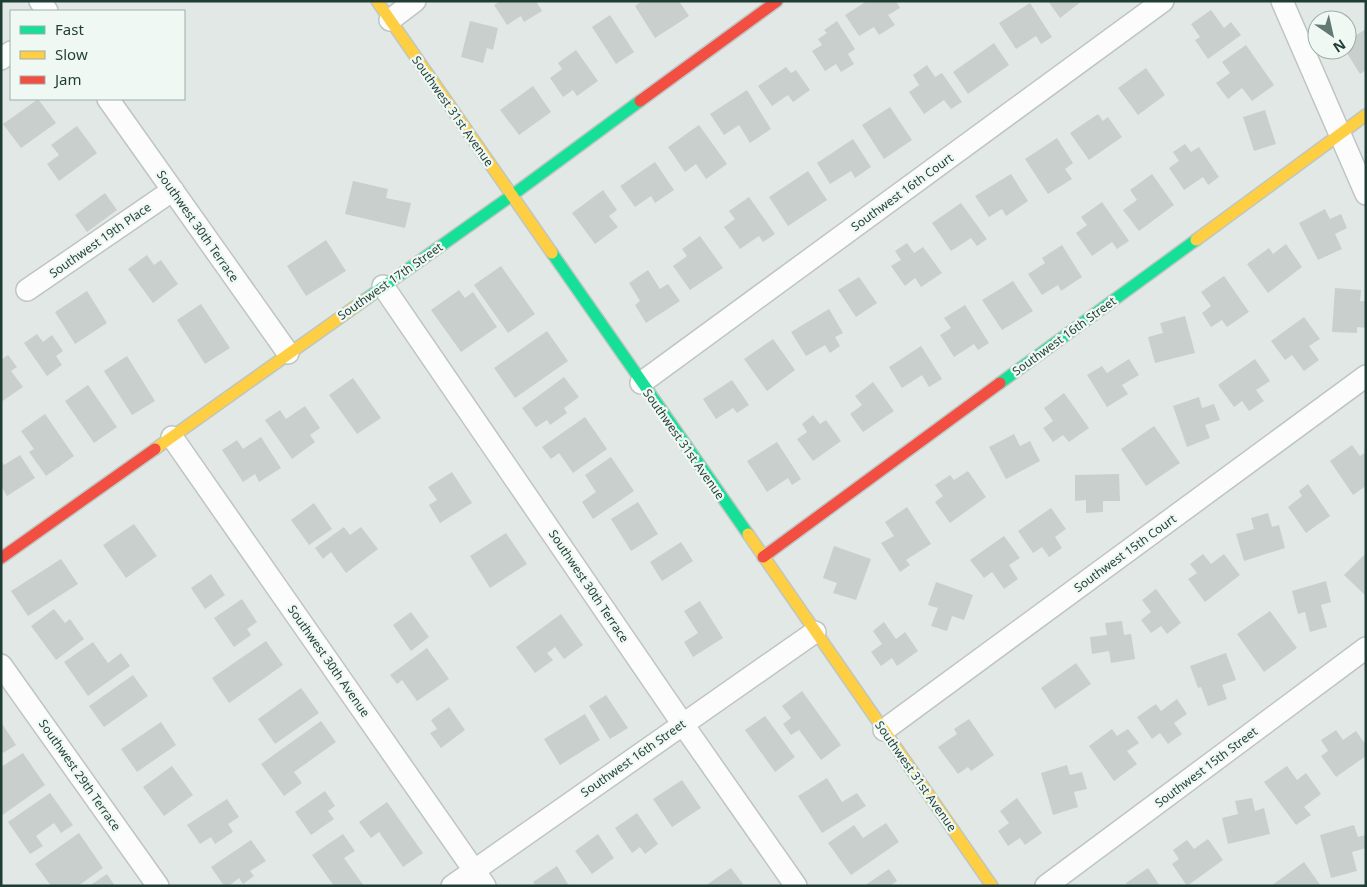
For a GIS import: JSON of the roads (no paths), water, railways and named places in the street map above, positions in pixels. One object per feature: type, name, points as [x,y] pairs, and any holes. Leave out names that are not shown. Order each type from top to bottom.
[{"type":"street","name":"Southwest 31st Avenue","points":[[377,1],[992,886]]},
{"type":"street","points":[[390,20],[415,1]]},
{"type":"street","name":"Southwest 17th Street","points":[[1,558],[511,196],[777,1]]},
{"type":"street","name":"Southwest 16th Court","points":[[641,383],[1164,1]]},
{"type":"street","points":[[1282,1],[1366,194]]},
{"type":"street","name":"Southwest 30th Terrace","points":[[109,100],[288,353]]},
{"type":"street","name":"Southwest 16th Street","points":[[763,557],[1366,115]]},
{"type":"street","name":"Southwest 19th Place","points":[[27,290],[173,190]]},
{"type":"street","name":"Southwest 30th Terrace","points":[[383,286],[796,886]]},
{"type":"street","name":"Southwest 15th Court","points":[[884,730],[1366,376]]},
{"type":"street","name":"Southwest 30th Avenue","points":[[172,437],[480,878]]},
{"type":"street","name":"Southwest 16th Street","points":[[452,886],[480,878],[682,723],[815,632]]},
{"type":"street","name":"Southwest 15th Street","points":[[1046,886],[1366,648]]},
{"type":"street","name":"Southwest 29th Terrace","points":[[1,665],[158,886]]}]
